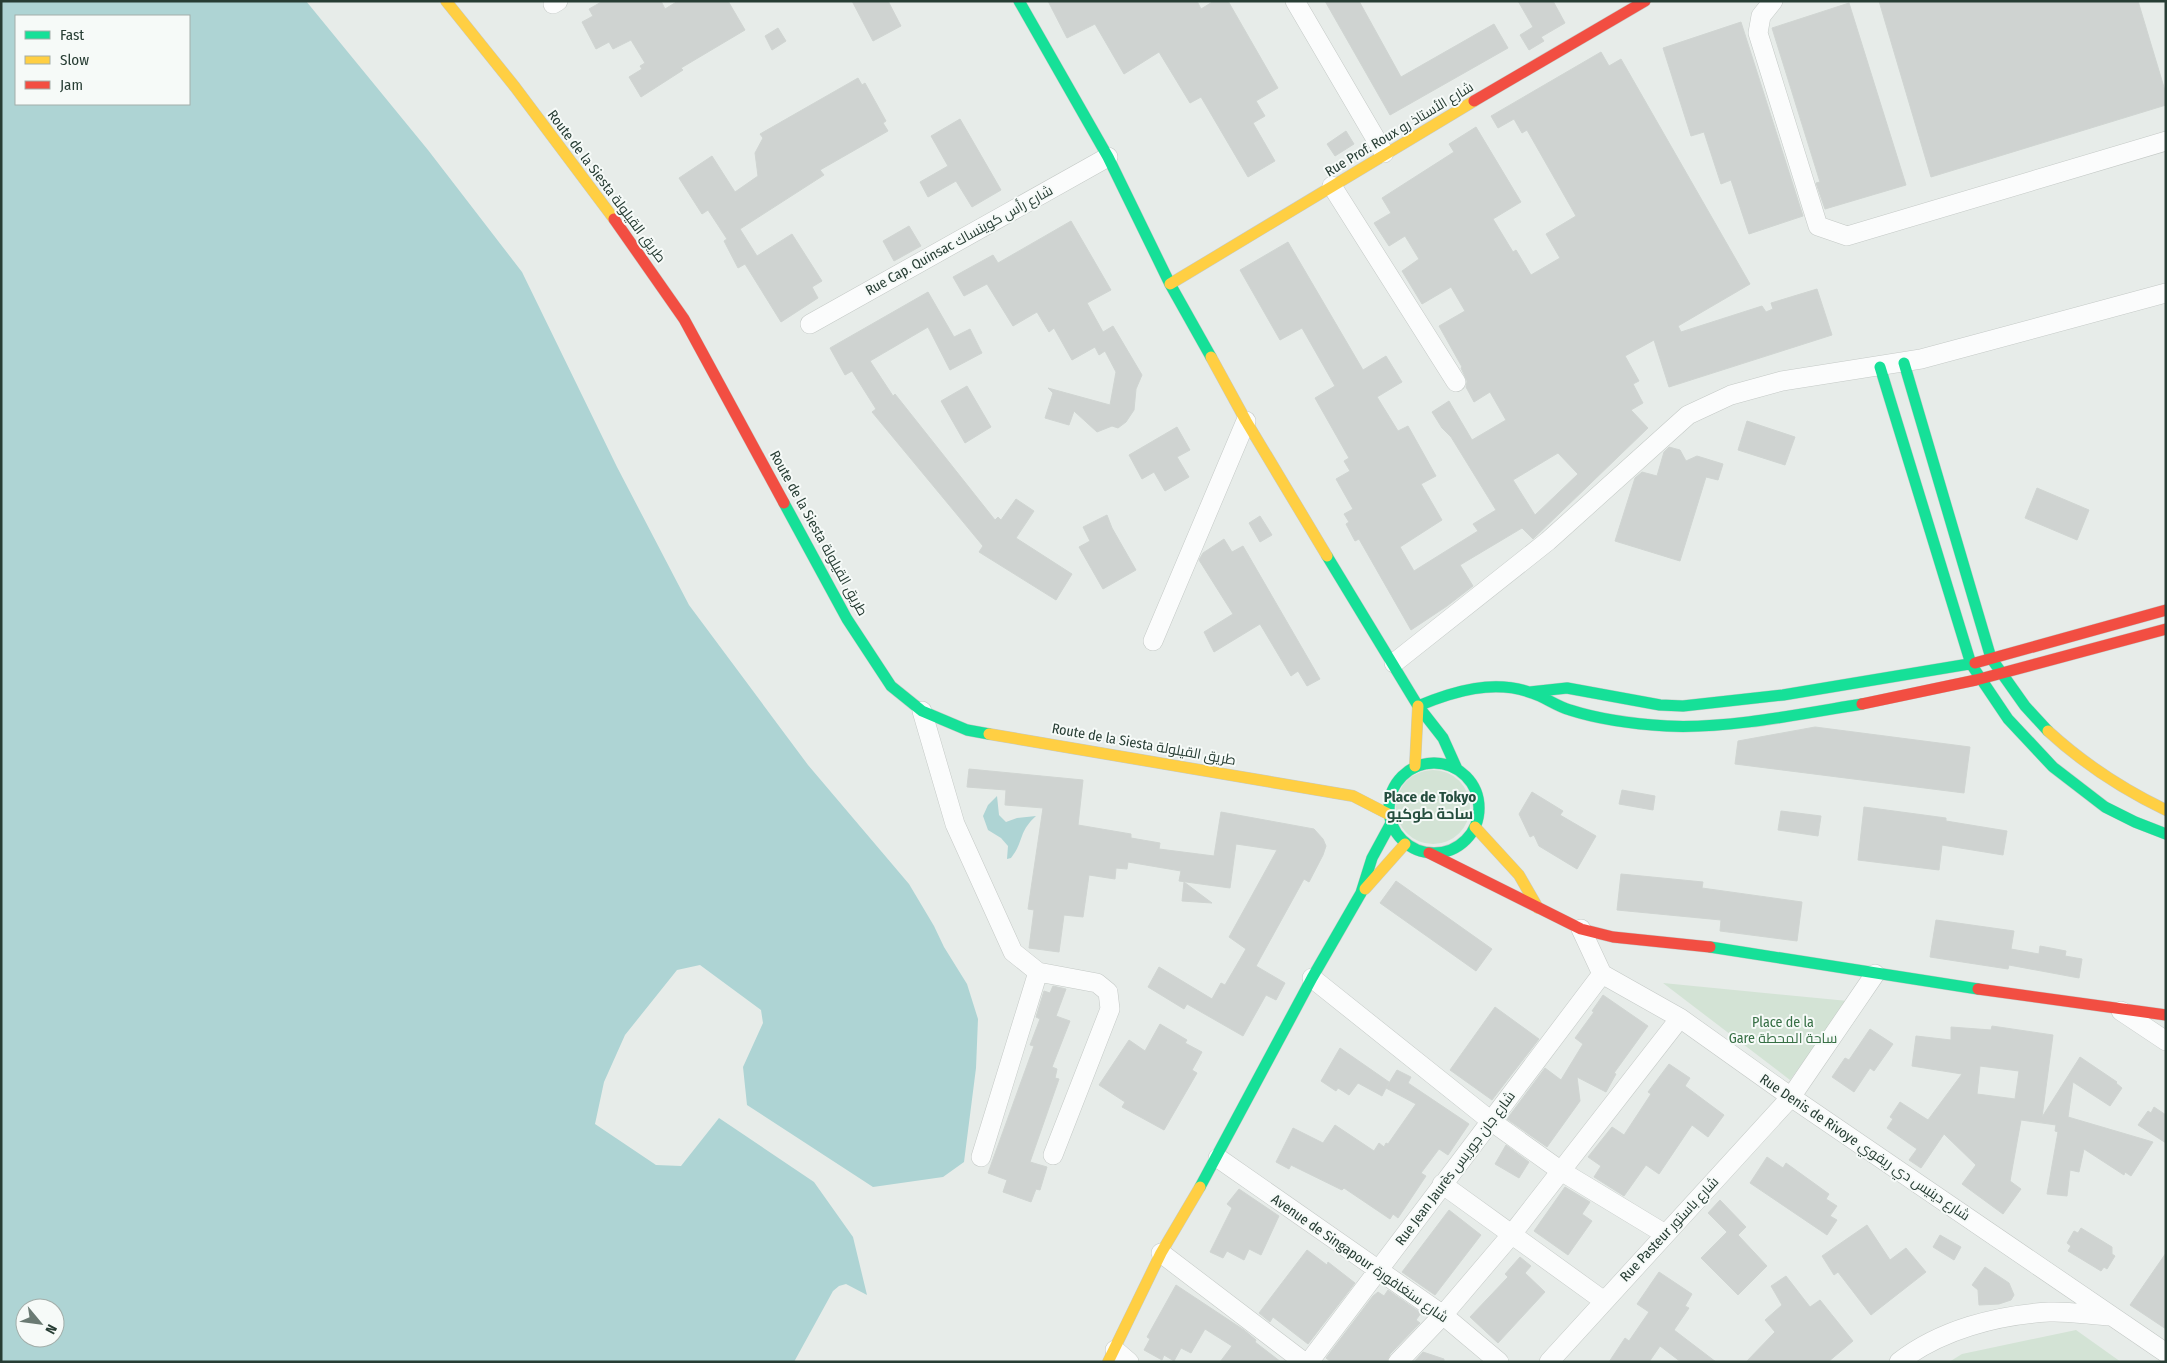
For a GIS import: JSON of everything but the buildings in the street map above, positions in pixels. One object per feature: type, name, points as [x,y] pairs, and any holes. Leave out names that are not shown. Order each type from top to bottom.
[{"type":"street","name":"Route de la Siesta طريق القيلولة","points":[[446,1],[516,87],[640,253],[684,318],[847,619],[891,686],[922,711],[968,730],[1353,796],[1380,793]]},
{"type":"street","points":[[1018,1],[1108,157],[1170,284],[1246,421],[1394,663],[1418,706],[1443,738],[1457,769]]},
{"type":"street","points":[[1296,1],[1384,153]]},
{"type":"street","name":"Rue Prof. Roux شارع الأستاذ رو","points":[[1170,284],[1384,153],[1645,1]]},
{"type":"street","points":[[1774,1],[1761,16],[1758,33],[1818,226],[1830,232],[1846,236],[2166,141]]},
{"type":"street","name":"Rue Cap. Quinsac شارع رأس كوينساك","points":[[810,324],[1108,157]]},
{"type":"street","points":[[1332,186],[1456,382]]},
{"type":"street","points":[[1394,663],[1548,541],[1688,415],[1731,395],[1782,381],[1904,363],[2001,339],[2166,293]]},
{"type":"street","points":[[1904,363],[1991,658],[2000,674],[2047,730],[2081,761],[2119,787],[2166,810]]},
{"type":"street","points":[[1880,367],[1971,664],[1980,680],[2026,741],[2069,781],[2118,814],[2166,834]]},
{"type":"street","points":[[1153,641],[1246,421]]},
{"type":"street","points":[[1418,706],[1453,692],[1472,688],[1501,688],[1530,692],[1567,688],[1660,705],[1701,705],[1857,685],[1971,664],[2166,610]]},
{"type":"street","points":[[1530,692],[1572,711],[1641,724],[1697,726],[1840,708],[1980,680],[2166,630]]},
{"type":"street","points":[[1415,766],[1418,706]]},
{"type":"street","points":[[922,711],[955,824],[1013,952],[1038,972],[1097,983],[1108,992],[1110,1009],[1053,1155]]},
{"type":"street","points":[[1429,853],[1443,852],[1456,848],[1467,839],[1475,827],[1479,814],[1479,801],[1475,788],[1468,777],[1457,769],[1437,763],[1415,766],[1380,793],[1396,835],[1405,844],[1429,853],[1581,929],[1613,937],[1723,948],[1875,974],[2166,1015]]},
{"type":"street","name":"Route de la Siesta طريق القيلولة","points":[[1353,796],[1389,818]]},
{"type":"street","points":[[1117,1358],[1162,1253],[1218,1158],[1312,978],[1360,893],[1389,818]]},
{"type":"street","points":[[1475,827],[1519,875],[1538,908]]},
{"type":"street","points":[[1360,893],[1405,844]]},
{"type":"street","points":[[1581,929],[1602,974]]},
{"type":"street","points":[[981,1157],[1038,972]]},
{"type":"street","name":"Rue Denis de Rivoye شارع دينيس دي ريفوي","points":[[1602,974],[1680,1018],[1791,1097],[2166,1353]]},
{"type":"street","name":"Rue Jean Jaurès شارع جان جوريس","points":[[1309,1362],[1377,1269],[1602,974]]},
{"type":"street","points":[[1791,1097],[1875,974]]},
{"type":"street","points":[[1312,978],[1491,1121],[1561,1170],[1664,1234]]},
{"type":"street","points":[[2116,1007],[2166,1041]]},
{"type":"street","points":[[1398,1362],[1443,1315],[1512,1234],[1680,1018]]},
{"type":"street","name":"Rue Pasteur شارع باستور","points":[[1549,1362],[1791,1097]]},
{"type":"street","name":"Avenue de Singapour شارع سنغافورة","points":[[1218,1158],[1443,1315],[1500,1362]]},
{"type":"street","points":[[1442,1184],[1604,1301]]},
{"type":"street","points":[[1162,1253],[1304,1362]]},
{"type":"street","points":[[1899,1362],[1915,1349],[1956,1330],[1997,1320],[2049,1312],[2111,1316]]},
{"type":"green space","name":"Place de Tokyo ساحة طوكيو","points":[[1433,770],[1454,776],[1464,786],[1470,807],[1464,828],[1454,838],[1433,844],[1412,838],[1402,828],[1396,807],[1402,786],[1412,776]]},
{"type":"green space","name":"Place de la Gare ساحة المحطة","points":[[1663,983],[1848,1001],[1790,1080]]},
{"type":"green space","points":[[2076,1330],[2121,1362],[1949,1362],[1962,1354]]},
{"type":"water","points":[[1,1],[306,1],[428,150],[522,272],[617,467],[689,605],[808,765],[909,884],[967,984],[978,1019],[976,1068],[964,1162],[943,1177],[873,1187],[747,1105],[743,1067],[763,1023],[761,1010],[700,965],[677,970],[625,1035],[604,1082],[595,1124],[656,1165],[681,1166],[719,1118],[814,1182],[853,1237],[867,1295],[846,1284],[839,1286],[833,1291],[794,1362],[1,1362]]},
{"type":"water","points":[[997,796],[999,815],[1006,822],[1017,818],[1036,816],[1026,827],[1018,847],[1011,858],[1007,859],[1008,846],[1001,838],[988,830],[983,816],[988,805]]},
{"type":"traffic: fast","points":[[1019,1],[1108,157],[1170,284],[1211,357]]},
{"type":"traffic: fast","points":[[1904,363],[1991,658],[2025,706],[2048,731]]},
{"type":"traffic: fast","points":[[1880,367],[1971,664],[2008,719],[2053,767],[2105,807],[2135,822],[2166,834]]},
{"type":"traffic: fast","points":[[784,503],[847,619],[891,686],[922,711],[967,730],[989,734]]},
{"type":"traffic: fast","points":[[1327,556],[1418,706],[1443,738],[1457,769]]},
{"type":"traffic: fast","points":[[1530,692],[1567,688],[1660,705],[1683,706],[1783,695],[1975,663]]},
{"type":"traffic: fast","points":[[1418,706],[1460,692],[1489,687],[1503,687],[1532,693],[1565,708],[1594,716],[1642,724],[1690,726],[1765,720],[1862,704]]},
{"type":"traffic: fast","points":[[1425,763],[1443,763],[1459,770],[1472,783],[1479,799],[1479,808],[1479,817],[1472,833],[1459,846],[1443,853],[1425,853],[1409,846],[1396,833],[1389,817],[1389,799],[1396,783],[1409,770],[1425,763]]},
{"type":"traffic: fast","points":[[1200,1187],[1312,978],[1361,893],[1372,858],[1391,823]]},
{"type":"traffic: fast","points":[[1710,947],[1978,989]]},
{"type":"traffic: slow","points":[[446,1],[515,87],[614,219]]},
{"type":"traffic: slow","points":[[1170,284],[1474,101]]},
{"type":"traffic: slow","points":[[1211,357],[1246,421],[1327,556]]},
{"type":"traffic: slow","points":[[1415,766],[1418,706]]},
{"type":"traffic: slow","points":[[2048,731],[2104,775],[2166,810]]},
{"type":"traffic: slow","points":[[989,734],[1353,796],[1388,814]]},
{"type":"traffic: slow","points":[[1475,827],[1519,875],[1538,908]]},
{"type":"traffic: slow","points":[[1365,889],[1405,844]]},
{"type":"traffic: slow","points":[[1108,1362],[1161,1253],[1200,1187]]},
{"type":"traffic: jam","points":[[1474,101],[1645,1]]},
{"type":"traffic: jam","points":[[614,219],[684,319],[784,503]]},
{"type":"traffic: jam","points":[[1975,663],[2166,610]]},
{"type":"traffic: jam","points":[[1862,704],[1976,680],[2166,629]]},
{"type":"traffic: jam","points":[[1429,853],[1581,929],[1613,937],[1710,947]]},
{"type":"traffic: jam","points":[[1978,989],[2166,1015]]},
{"type":"district","name":"Place de Tokyo ساحة طوكيو","points":[[1430,806]]}]
